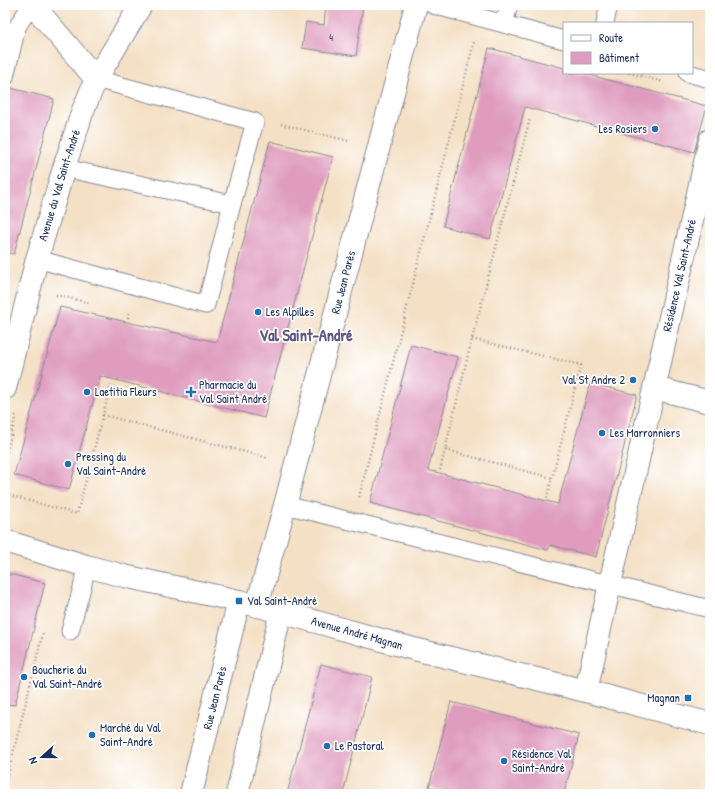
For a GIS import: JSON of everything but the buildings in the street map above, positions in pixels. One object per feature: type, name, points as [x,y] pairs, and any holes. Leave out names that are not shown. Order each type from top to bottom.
[{"type":"street","points":[[32,5],[96,79]]},
{"type":"street","name":"Avenue du Val Saint-André","points":[[5,388],[11,336],[37,259],[82,113],[96,79],[141,5]]},
{"type":"street","name":"Rue Jean Parès","points":[[191,794],[248,604],[285,505],[416,5]]},
{"type":"street","name":"Résidence Val Saint-André","points":[[586,691],[710,140]]},
{"type":"street","points":[[654,388],[710,402]]},
{"type":"street","name":"Avenue André Magnan","points":[[5,541],[124,576],[281,612],[414,649],[586,691],[710,724]]},
{"type":"street","points":[[237,794],[281,612]]},
{"type":"lane","points":[[5,77],[17,27],[32,5]]},
{"type":"lane","points":[[433,5],[563,40]]},
{"type":"lane","points":[[504,24],[509,5]]},
{"type":"lane","points":[[605,22],[609,5]]},
{"type":"lane","points":[[692,74],[710,79]]},
{"type":"lane","points":[[37,259],[206,305],[255,122],[96,79]]},
{"type":"lane","points":[[64,168],[232,204]]},
{"type":"lane","points":[[285,505],[710,609]]},
{"type":"lane","points":[[70,631],[83,584],[86,566]]},
{"type":"path","points":[[358,500],[474,40]]},
{"type":"path","points":[[440,470],[472,339],[530,118]]},
{"type":"path","points":[[286,126],[349,142],[352,145]]},
{"type":"path","points":[[128,318],[129,311]]},
{"type":"path","points":[[472,339],[581,365],[547,498]]},
{"type":"path","points":[[5,494],[77,514],[111,384]]},
{"type":"path","points":[[103,415],[275,460]]},
{"type":"path","points":[[446,450],[552,478]]},
{"type":"path","points":[[5,786],[44,630]]},
{"type":"place","name":"Les Rosiers","points":[[655,129]]},
{"type":"place","name":"Les Alpilles","points":[[258,312]]},
{"type":"place","name":"Val St Andre 2","points":[[633,380]]},
{"type":"place","name":"Laetitia Fleurs","points":[[87,392]]},
{"type":"place","name":"Pharmacie du Val Saint André","points":[[191,392]]},
{"type":"place","name":"Les Marronniers","points":[[602,433]]},
{"type":"place","name":"Pressing du Val Saint-André","points":[[68,464]]},
{"type":"place","name":"Val Saint-André","points":[[239,601]]},
{"type":"place","name":"Boucherie du Val Saint-André","points":[[24,677]]},
{"type":"place","name":"Magnan","points":[[688,698]]},
{"type":"place","name":"Marché du Val Saint-André","points":[[92,735]]},
{"type":"place","name":"Le Pastoral","points":[[327,746]]},
{"type":"place","name":"Résidence Val Saint-André","points":[[504,761]]},
{"type":"district","name":"Val Saint-André","points":[[306,335]]}]
